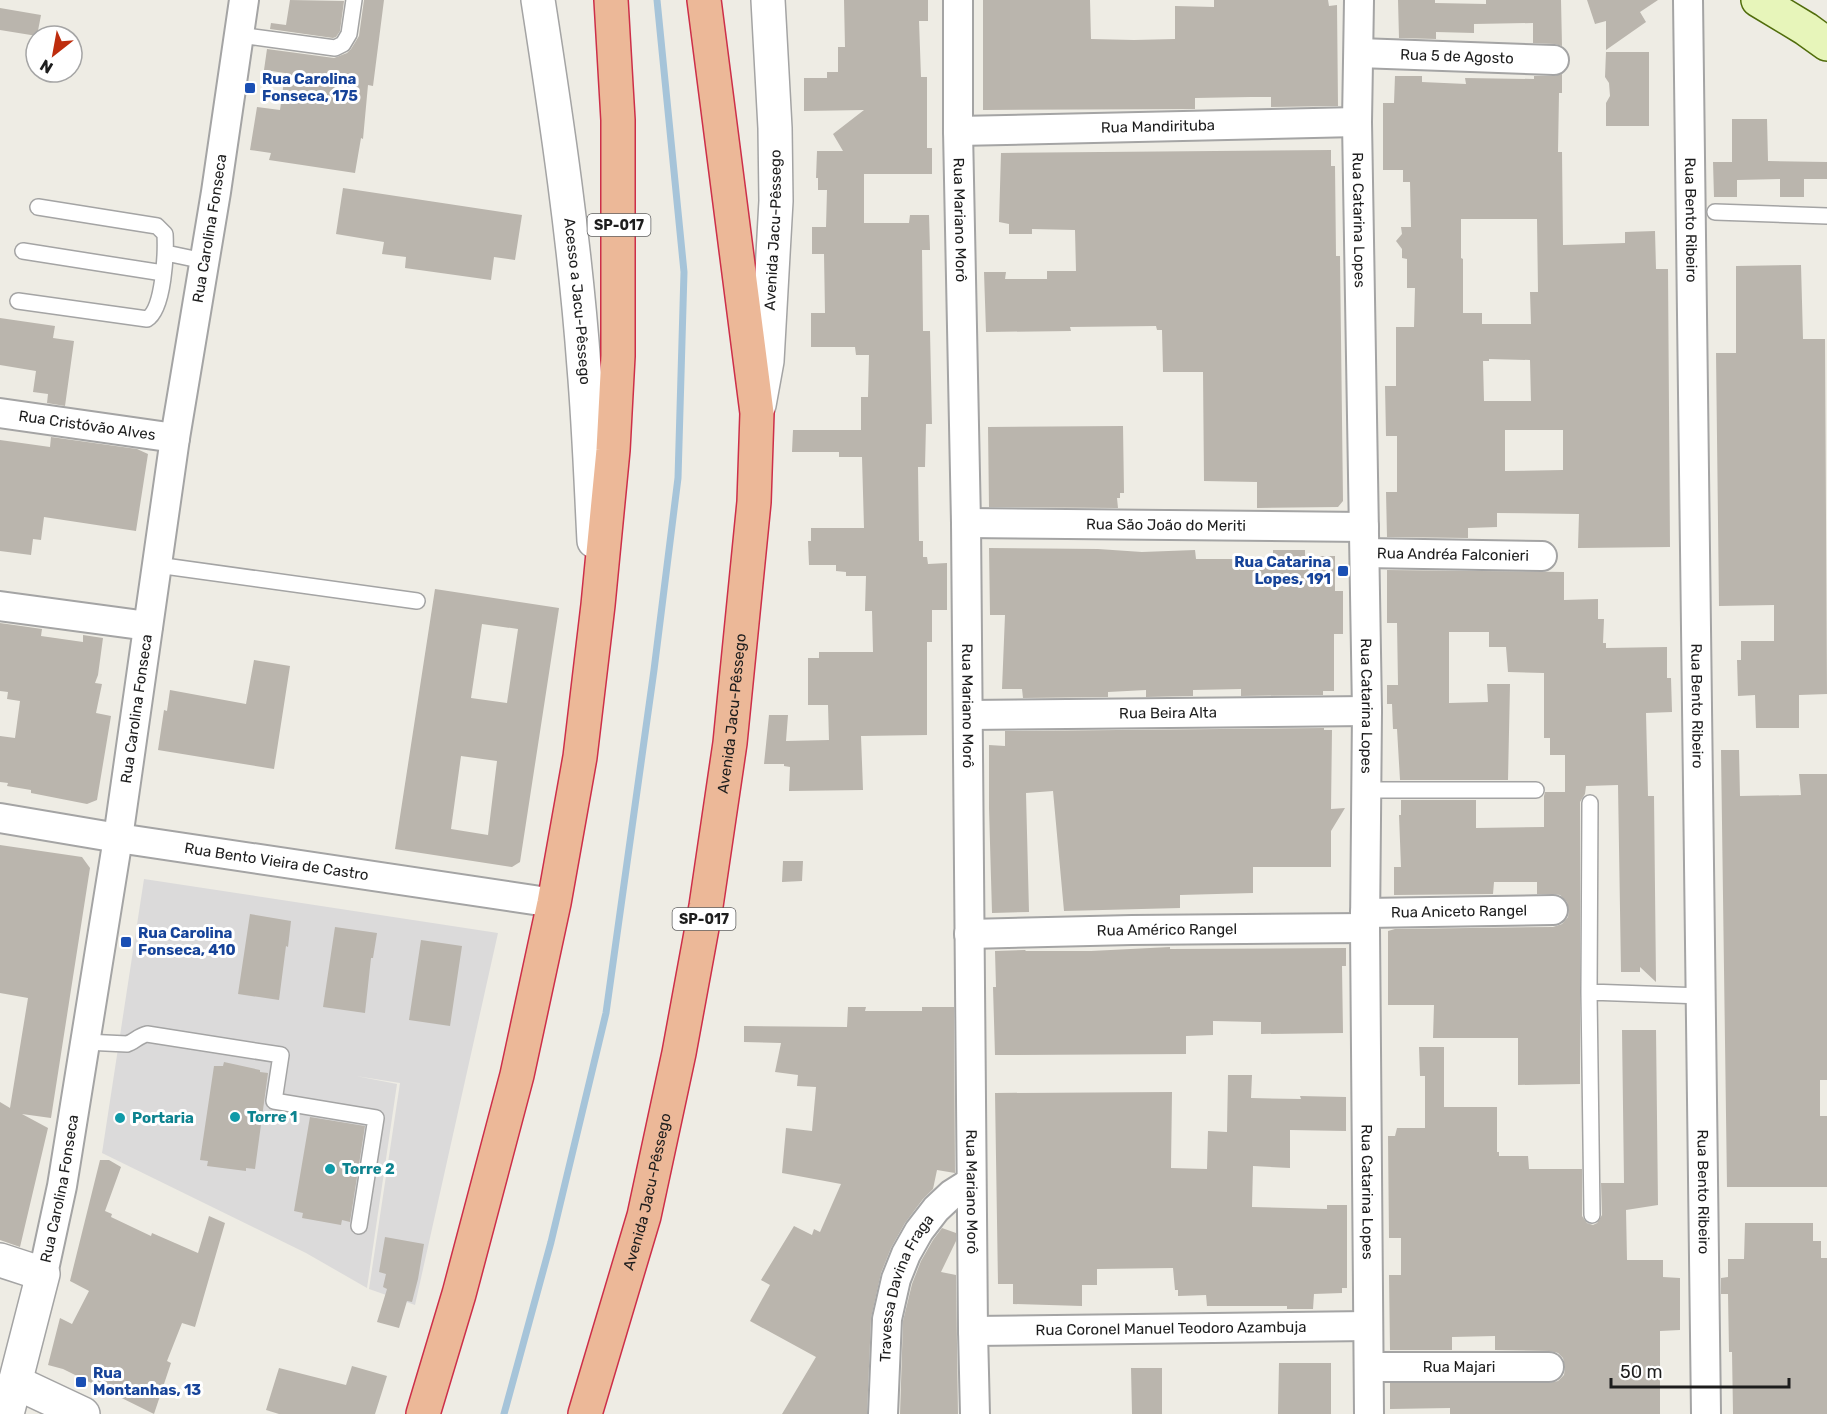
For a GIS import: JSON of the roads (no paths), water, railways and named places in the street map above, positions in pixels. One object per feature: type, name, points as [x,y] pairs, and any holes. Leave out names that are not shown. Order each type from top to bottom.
[{"type":"highway","name":"SP-017","points":[[423,1414],[459,1294],[517,1075],[554,903],[580,757],[613,450],[618,356],[618,120],[611,0]]},
{"type":"highway","name":"SP-017","points":[[704,0],[758,413]]},
{"type":"highway","name":"Avenida Jacu-Pêssego","points":[[585,1414],[644,1216],[679,1053],[706,906],[735,696],[754,502],[758,413]]},
{"type":"main road","points":[[1758,0],[1827,44]]},
{"type":"main road","points":[[1799,0],[1827,20]]},
{"type":"street","name":"Rua Carolina Fonseca","points":[[7,1414],[43,1274],[62,1186],[118,838],[175,438],[244,0]]},
{"type":"street","name":"Acesso a Jacu-Pêssego","points":[[538,0],[555,106],[571,234],[584,368],[598,605]]},
{"type":"street","name":"Avenida Jacu-Pêssego","points":[[758,413],[767,361],[776,201],[776,128],[768,0]]},
{"type":"street","name":"Rua Mariano Morô","points":[[958,0],[975,1414]]},
{"type":"street","name":"Rua Catarina Lopes","points":[[1359,0],[1358,122],[1367,711],[1365,921],[1369,1414]]},
{"type":"street","name":"Rua Bento Ribeiro","points":[[1688,0],[1706,1414]]},
{"type":"street","name":"Rua 5 de Agosto","points":[[1359,53],[1554,60]]},
{"type":"street","name":"Rua Mandirituba","points":[[958,131],[1358,122]]},
{"type":"street","name":"Rua Cristóvão Alves","points":[[0,413],[175,438]]},
{"type":"street","name":"Rua São João do Meriti","points":[[966,523],[1365,540]]},
{"type":"street","name":"Rua Andréa Falconieri","points":[[1365,540],[1542,556]]},
{"type":"street","points":[[0,606],[148,626]]},
{"type":"street","name":"Rua Beira Alta","points":[[968,715],[1367,711]]},
{"type":"street","name":"Rua Bento Vieira de Castro","points":[[0,818],[118,838],[554,903]]},
{"type":"street","name":"Rua Aniceto Rangel","points":[[1365,921],[1553,910]]},
{"type":"street","name":"Rua Américo Rangel","points":[[969,934],[1365,921]]},
{"type":"street","name":"Travessa Davina Fraga","points":[[883,1414],[887,1319],[896,1279],[919,1231],[936,1209],[952,1194],[971,1182]]},
{"type":"street","points":[[0,1260],[43,1274]]},
{"type":"street","name":"Rua Coronel Manuel Teodoro Azambuja","points":[[973,1331],[1368,1326]]},
{"type":"street","name":"Rua Majari","points":[[1369,1366],[1549,1367]]},
{"type":"street","points":[[15,1382],[83,1414]]},
{"type":"lane","points":[[239,35],[335,48],[343,44],[349,34],[354,0]]},
{"type":"lane","points":[[18,301],[147,319],[152,316],[158,303],[166,253],[165,234],[157,226],[38,207]]},
{"type":"lane","points":[[1716,212],[1827,216]]},
{"type":"lane","points":[[23,251],[163,273]]},
{"type":"lane","points":[[166,253],[204,261]]},
{"type":"lane","points":[[157,565],[417,601]]},
{"type":"lane","points":[[1366,790],[1536,790]]},
{"type":"lane","points":[[1590,803],[1592,1215]]},
{"type":"lane","points":[[1590,992],[1702,996]]},
{"type":"lane","points":[[85,1042],[127,1044],[139,1035],[147,1034],[281,1055],[274,1101],[376,1118],[359,1226]]},
{"type":"waterway","points":[[504,1414],[551,1242],[606,1013],[654,670],[678,478],[684,272],[657,0]]},
{"type":"place","name":"Rua Carolina Fonseca, 175","points":[[250,88]]},
{"type":"place","name":"Rua Catarina Lopes, 191","points":[[1343,571]]},
{"type":"place","name":"Rua Carolina Fonseca, 410","points":[[126,942]]},
{"type":"place","name":"Torre 1","points":[[235,1117]]},
{"type":"place","name":"Portaria","points":[[120,1118]]},
{"type":"place","name":"Torre 2","points":[[330,1169]]},
{"type":"place","name":"Rua Montanhas, 13","points":[[81,1382]]}]
